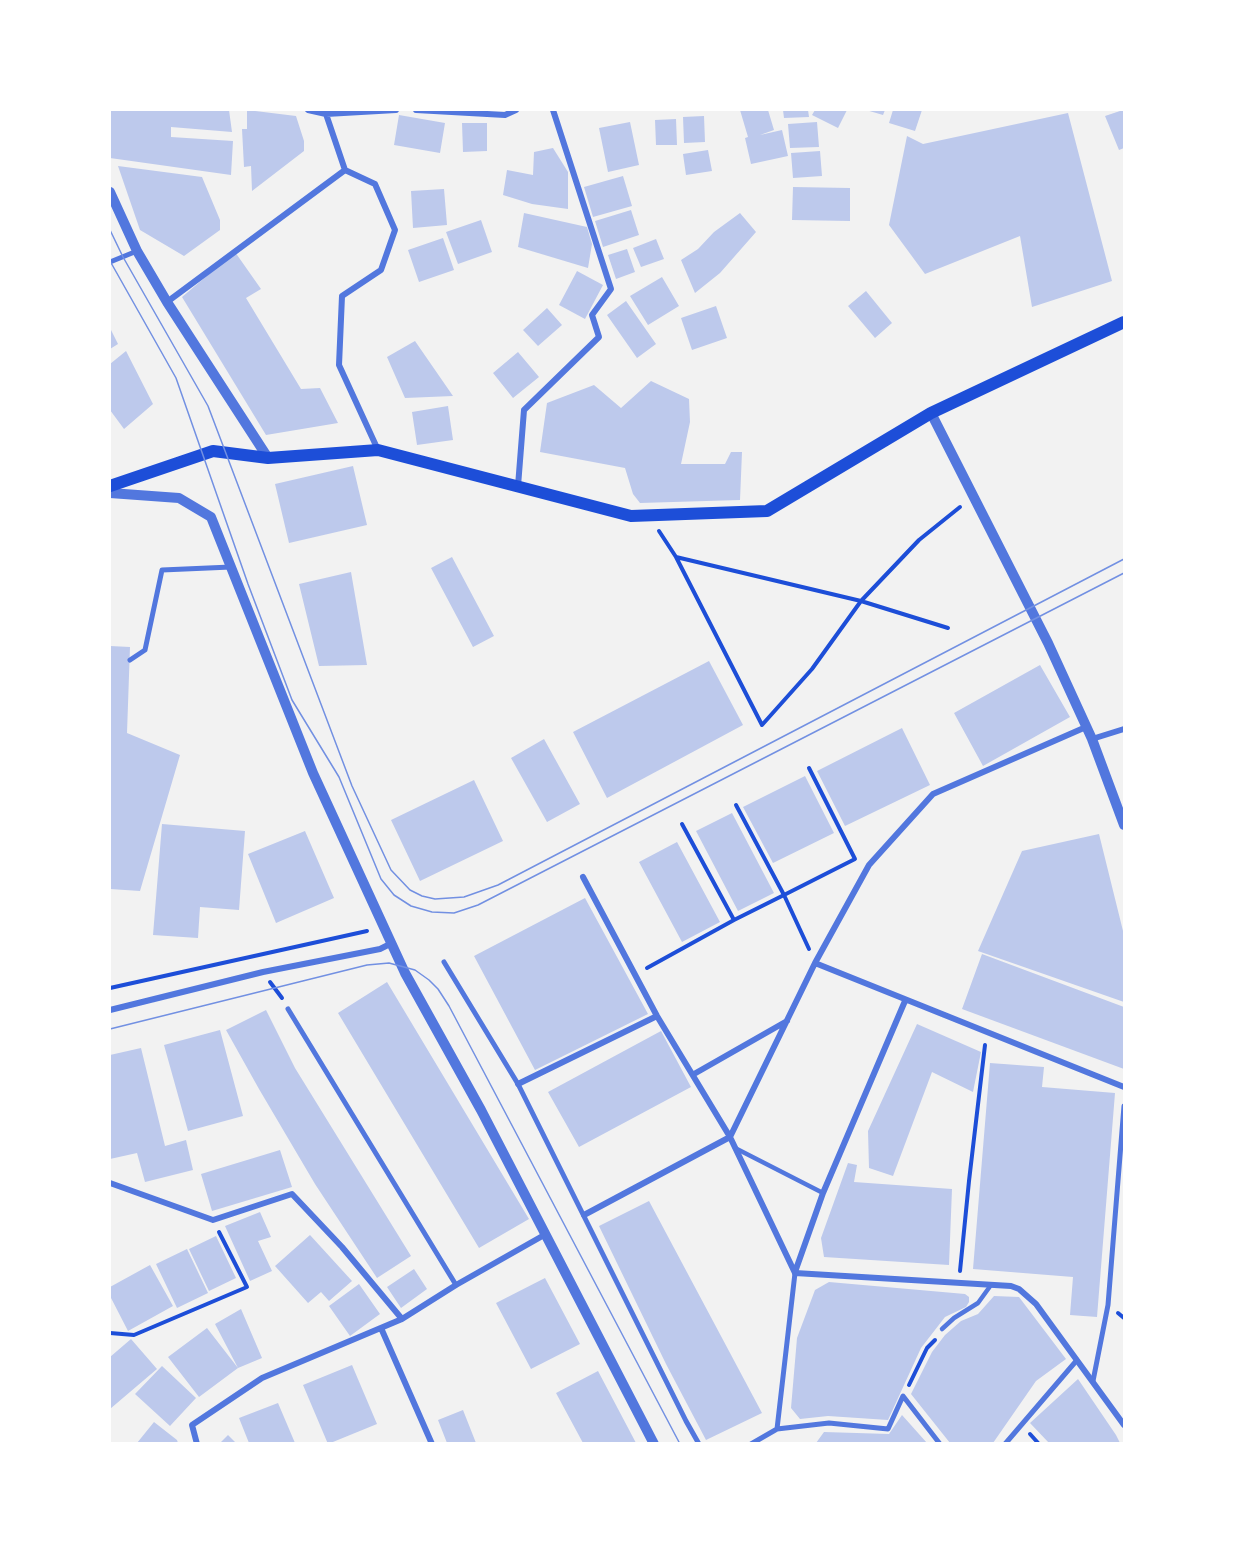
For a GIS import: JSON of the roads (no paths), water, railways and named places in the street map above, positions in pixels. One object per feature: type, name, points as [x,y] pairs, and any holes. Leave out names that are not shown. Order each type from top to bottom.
[{"type":"main road","points":[[110,486],[213,451],[268,458],[378,450],[631,516],[767,511],[931,413],[1125,322]]},
{"type":"street","points":[[308,110],[326,114],[396,110]]},
{"type":"street","points":[[416,110],[505,115],[516,110]]},
{"type":"street","points":[[518,486],[524,410],[599,336],[592,315],[611,289],[553,110]]},
{"type":"street","points":[[326,114],[345,170],[375,184],[395,230],[381,270],[342,296],[339,365],[378,450]]},
{"type":"street","points":[[167,302],[345,170]]},
{"type":"street","points":[[110,192],[137,251],[167,302],[268,458]]},
{"type":"street","points":[[110,261],[137,251]]},
{"type":"street","points":[[931,413],[1042,632],[1092,739],[1125,825]]},
{"type":"street","points":[[110,493],[179,498],[211,517],[313,773],[390,944],[481,1110],[654,1443]]},
{"type":"street","points":[[130,660],[145,650],[162,570],[232,567]]},
{"type":"street","points":[[584,1215],[730,1137],[815,963],[869,865],[933,794],[1086,727]]},
{"type":"street","points":[[1092,739],[1125,729]]},
{"type":"street","points":[[583,878],[657,1016],[730,1137],[795,1273]]},
{"type":"street","points":[[110,1010],[263,972],[380,949],[390,944]]},
{"type":"street","points":[[444,962],[518,1084],[699,1443]]},
{"type":"street","points":[[815,963],[1125,1087]]},
{"type":"street","points":[[777,1429],[795,1273],[823,1193],[905,1000]]},
{"type":"street","points":[[288,1009],[456,1285]]},
{"type":"street","points":[[518,1084],[657,1016]]},
{"type":"street","points":[[694,1074],[787,1021]]},
{"type":"street","points":[[1093,1381],[1108,1305],[1125,1106]]},
{"type":"street","points":[[110,1182],[213,1220],[292,1194],[342,1247],[402,1318]]},
{"type":"street","points":[[197,1443],[192,1425],[262,1378],[402,1318],[546,1234]]},
{"type":"street","points":[[795,1273],[1011,1286],[1019,1289],[1036,1304],[1125,1425]]},
{"type":"street","points":[[381,1328],[432,1443]]},
{"type":"street","points":[[1005,1443],[1077,1360]]},
{"type":"street","points":[[751,1443],[777,1429],[829,1423],[888,1429],[903,1396],[940,1443]]},
{"type":"lane","points":[[735,1148],[823,1193]]},
{"type":"lane","points":[[942,1329],[954,1318],[978,1303],[991,1285]]},
{"type":"tram line","points":[[110,230],[208,406],[352,786],[391,870],[410,890],[422,896],[435,899],[464,897],[498,885],[1124,559]]},
{"type":"tram line","points":[[110,261],[176,378],[248,584],[292,700],[339,777],[381,879],[394,895],[411,906],[432,912],[454,913],[478,905],[1124,573]]},
{"type":"tram line","points":[[110,1029],[367,965],[389,963],[415,970],[429,980],[449,1006],[680,1444]]}]
